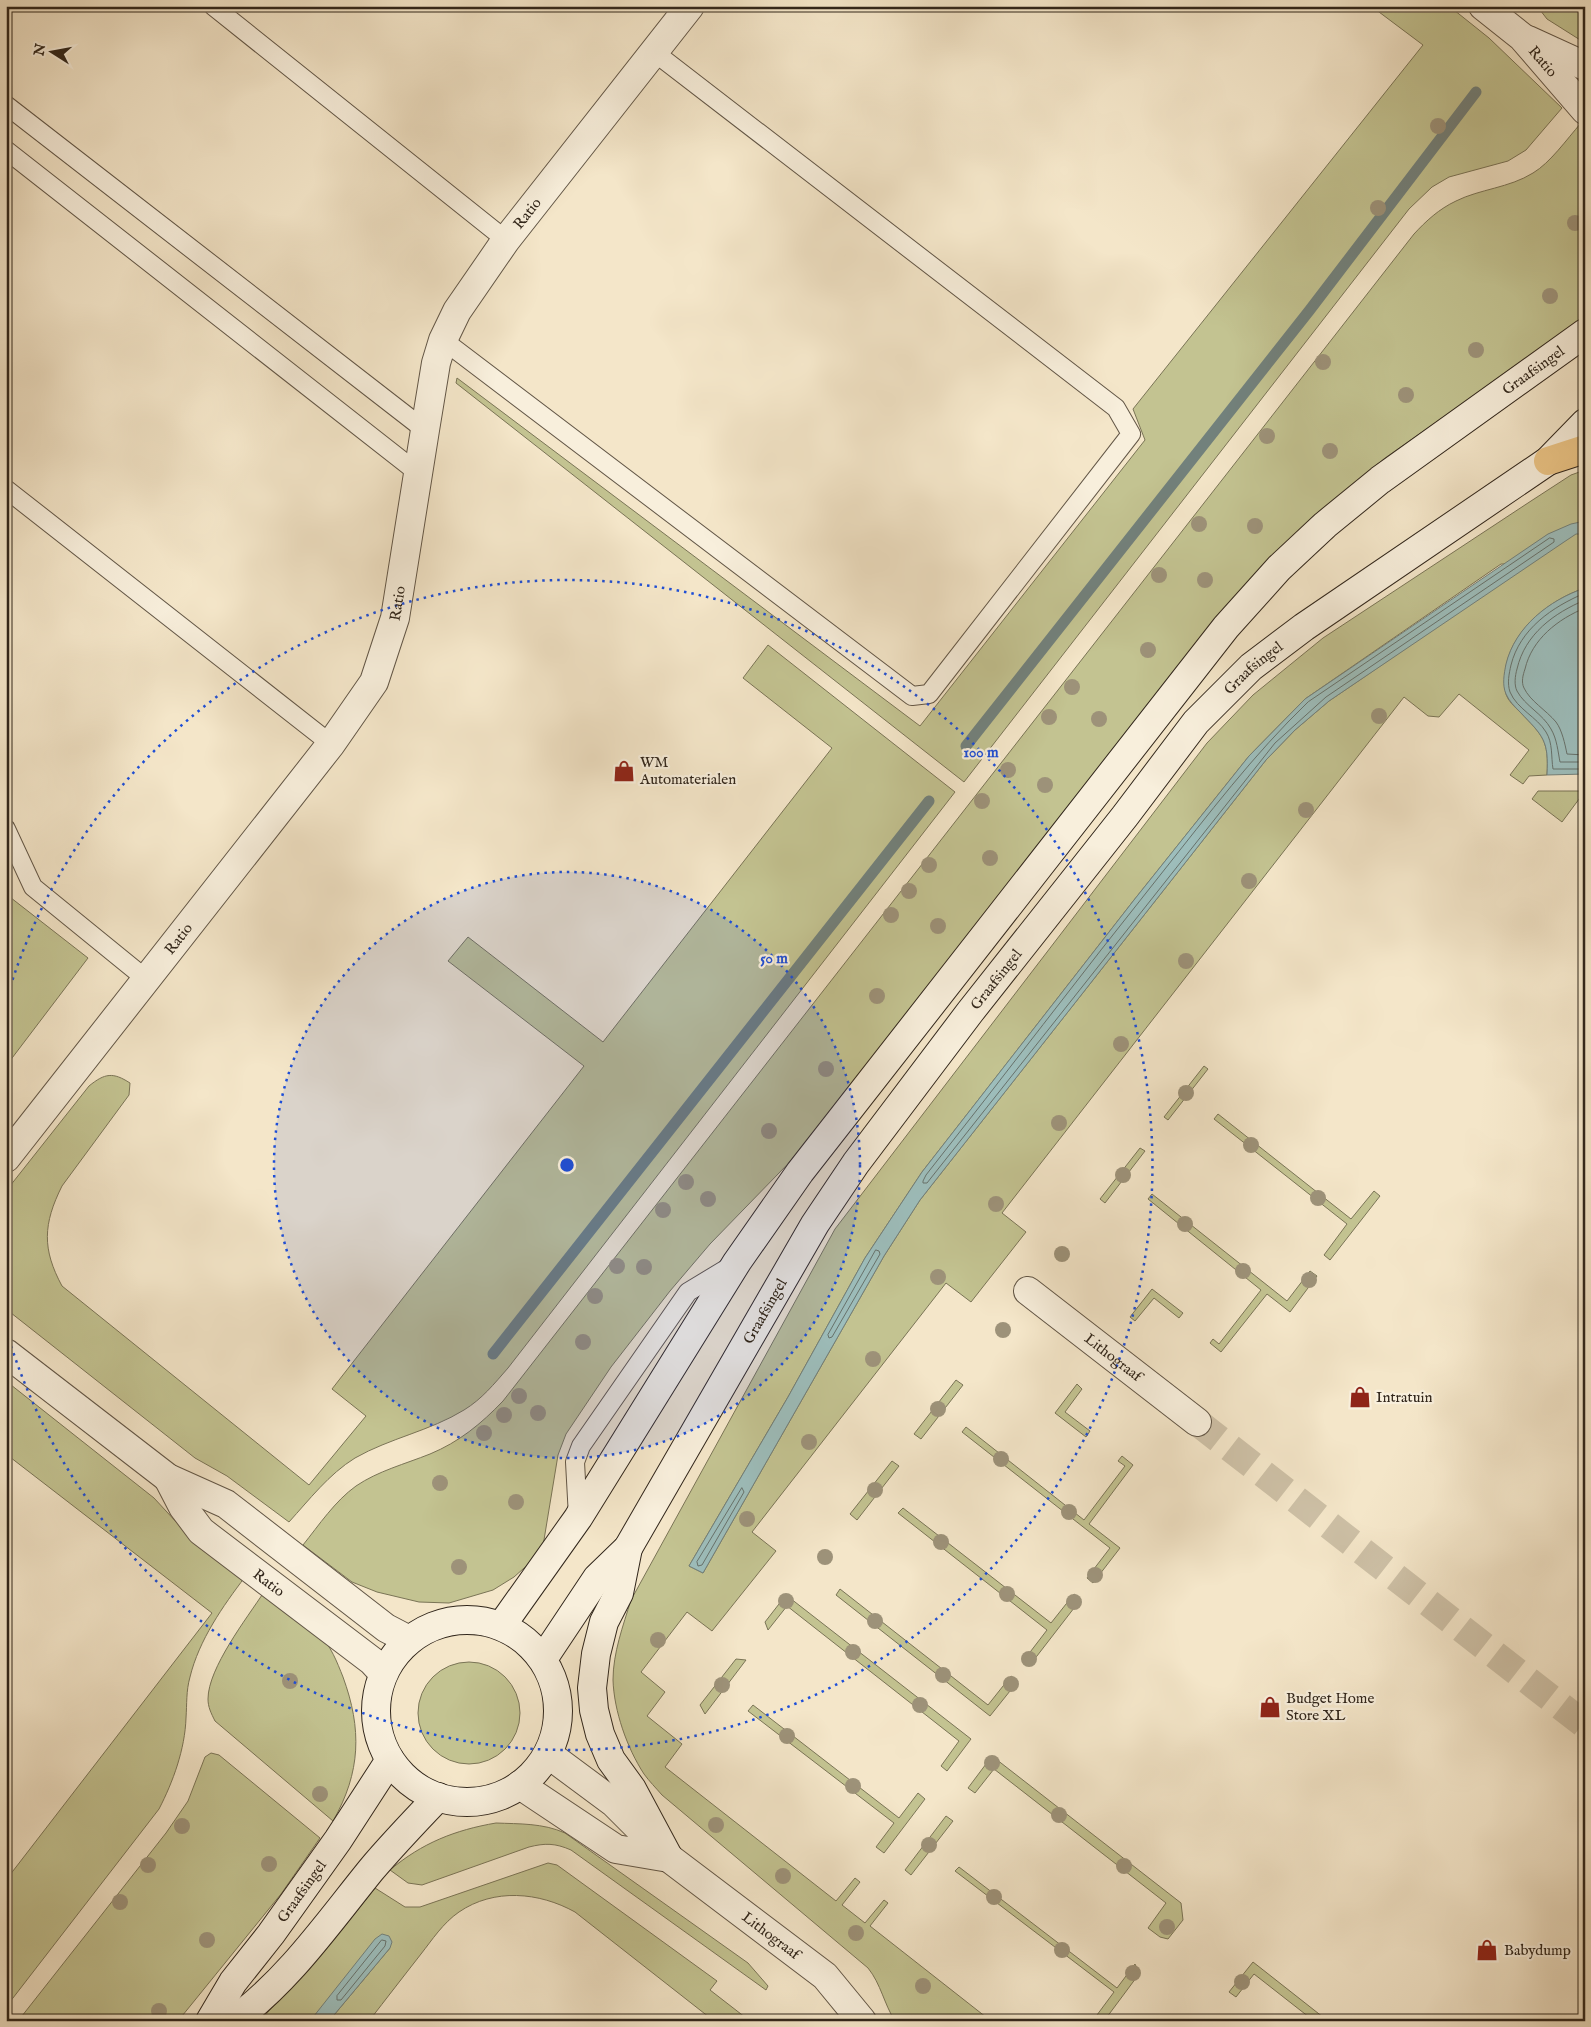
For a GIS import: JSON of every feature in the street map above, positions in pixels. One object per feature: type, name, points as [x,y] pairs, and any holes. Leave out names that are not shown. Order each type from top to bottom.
[{"type":"main road","points":[[1548,461],[1585,449]]},
{"type":"street","name":"Ratio","points":[[6,1158],[331,744],[374,682],[395,618],[436,363],[443,340],[457,311],[506,240],[690,6]]},
{"type":"street","name":"Ratio","points":[[1483,6],[1522,37],[1585,110]]},
{"type":"street","name":"Ratio","points":[[1522,37],[1585,66]]},
{"type":"street","name":"Graafsingel","points":[[502,1625],[578,1518],[737,1262],[800,1172],[1226,627],[1278,568],[1380,480],[1585,333]]},
{"type":"street","name":"Graafsingel","points":[[543,1659],[597,1578],[628,1548],[815,1224],[856,1163],[970,1012],[1125,816],[1196,722],[1251,667],[1304,627],[1548,461],[1585,423]]},
{"type":"street","name":"Lithograaf","points":[[1028,1291],[1197,1422]]},
{"type":"street","name":"Ratio","points":[[6,1353],[168,1478],[226,1504],[386,1628],[409,1640]]},
{"type":"street","name":"Ratio","points":[[168,1478],[183,1507],[201,1531],[372,1661],[384,1673]]},
{"type":"street","points":[[628,1548],[619,1592],[604,1622],[596,1654],[592,1688],[594,1710],[600,1734],[612,1760],[632,1789],[669,1858]]},
{"type":"street","points":[[474,1619],[502,1625],[525,1639],[543,1659],[552,1677],[558,1696],[558,1706],[555,1735],[548,1754],[536,1771],[520,1785],[505,1794],[489,1800],[455,1802],[426,1793],[406,1779],[390,1760],[382,1744],[377,1726],[376,1708],[378,1690],[384,1673],[394,1655],[409,1640],[433,1626],[453,1620],[474,1619]]},
{"type":"street","name":"Lithograaf","points":[[548,1754],[614,1803],[669,1858],[825,1976],[862,2021]]},
{"type":"street","name":"Graafsingel","points":[[210,2021],[233,1982],[271,1934],[338,1840],[390,1760]]},
{"type":"street","name":"Lithograaf","points":[[520,1785],[616,1849],[669,1858]]},
{"type":"street","points":[[233,2021],[251,2008],[300,1959],[373,1868],[438,1797]]},
{"type":"lane","points":[[213,6],[506,240]]},
{"type":"lane","points":[[443,340],[912,696],[930,694],[1131,434],[1116,408],[654,52]]},
{"type":"lane","points":[[6,105],[425,430]]},
{"type":"lane","points":[[6,150],[418,473]]},
{"type":"lane","points":[[6,489],[331,744]]},
{"type":"lane","points":[[6,829],[33,887],[146,979]]},
{"type":"lane","name":"Graafsingel","points":[[578,1518],[575,1462],[581,1446],[688,1292],[737,1262]]},
{"type":"green space","points":[[1371,6],[1449,6],[1489,38],[1562,108],[1526,150],[1508,161],[1449,177],[1432,187],[1409,209],[964,782],[456,383],[457,378],[920,726],[1145,440],[1133,409],[1423,45]]},
{"type":"green space","points":[[1537,6],[1585,6],[1585,43],[1547,19]]},
{"type":"green space","points":[[1581,123],[1585,127],[1585,314],[1564,333],[1385,458],[1315,517],[813,1138],[710,1244],[670,1291],[611,1367],[566,1434],[558,1455],[542,1552],[514,1577],[493,1590],[449,1603],[419,1602],[377,1592],[352,1582],[303,1545],[334,1506],[356,1486],[382,1472],[451,1444],[478,1425],[503,1401],[1414,234],[1433,216],[1456,201],[1514,182],[1533,173],[1552,157]]},
{"type":"green space","points":[[1585,470],[1585,588],[1555,602],[1529,624],[1518,637],[1506,667],[1505,687],[1507,697],[1543,739],[1547,754],[1547,775],[1529,776],[1523,784],[1510,775],[1529,750],[1459,694],[1439,717],[1428,716],[1404,697],[1002,1213],[1026,1232],[971,1302],[946,1283],[752,1532],[776,1551],[712,1631],[687,1612],[641,1672],[665,1692],[647,1716],[682,1744],[665,1767],[836,1901],[855,1878],[860,1882],[842,1905],[865,1923],[884,1900],[888,1903],[870,1926],[991,2021],[895,2021],[868,1968],[662,1795],[644,1774],[632,1753],[619,1717],[613,1680],[617,1650],[631,1600],[835,1229],[1207,743],[1253,695],[1323,638],[1571,475]],"holes":[[[1501,564],[1529,564],[1329,701],[1295,730],[1266,760],[920,1200],[884,1256],[703,1573],[689,1566],[788,1397],[865,1258],[922,1172],[1249,756],[1305,699]]]},
{"type":"green space","points":[[768,645],[955,792],[508,1368],[477,1401],[451,1417],[355,1458],[328,1479],[289,1522],[227,1476],[195,1458],[6,1309],[6,1213],[9,1208],[6,1205],[6,1191],[89,1086],[105,1076],[124,1079],[130,1083],[129,1095],[62,1186],[51,1212],[47,1236],[48,1248],[55,1273],[62,1286],[309,1485],[366,1416],[332,1389],[584,1066],[448,961],[468,937],[603,1042],[832,748],[743,678]]},
{"type":"green space","points":[[1538,791],[1585,791],[1562,822],[1532,799]]},
{"type":"green space","points":[[6,894],[88,958],[6,1066]]},
{"type":"green space","points":[[1204,1066],[1208,1069],[1168,1120],[1164,1117]]},
{"type":"green space","points":[[1218,1114],[1351,1219],[1374,1191],[1380,1196],[1330,1260],[1324,1255],[1347,1224],[1214,1119]]},
{"type":"green space","points":[[1140,1148],[1145,1151],[1105,1203],[1100,1199]]},
{"type":"green space","points":[[1152,1194],[1287,1301],[1310,1271],[1317,1276],[1290,1312],[1267,1294],[1221,1352],[1210,1343],[1213,1339],[1219,1344],[1261,1290],[1148,1199]]},
{"type":"green space","points":[[1152,1289],[1183,1313],[1179,1318],[1154,1298],[1135,1321],[1130,1317]]},
{"type":"green space","points":[[956,1380],[963,1385],[921,1439],[914,1434]]},
{"type":"green space","points":[[6,1381],[154,1498],[191,1538],[245,1577],[213,1624],[194,1663],[188,1687],[185,1730],[181,1753],[169,1788],[159,1809],[6,2007],[6,1880],[212,1613],[6,1454]]},
{"type":"green space","points":[[1077,1384],[1082,1389],[1065,1412],[1090,1431],[1086,1437],[1055,1413]]},
{"type":"green space","points":[[966,1427],[1084,1520],[1125,1466],[1118,1461],[1122,1456],[1133,1465],[1089,1524],[1120,1548],[1093,1583],[1087,1578],[1110,1548],[962,1432]]},
{"type":"green space","points":[[892,1461],[899,1466],[857,1520],[850,1514]]},
{"type":"green space","points":[[903,1508],[1051,1623],[1074,1594],[1081,1599],[1030,1665],[1024,1660],[1047,1630],[898,1513]]},
{"type":"green space","points":[[840,1589],[988,1705],[1011,1676],[1018,1681],[990,1716],[836,1595]]},
{"type":"green space","points":[[264,1592],[307,1623],[323,1639],[336,1660],[349,1696],[356,1732],[356,1750],[349,1785],[333,1821],[215,1721],[209,1707],[210,1687],[221,1658]]},
{"type":"green space","points":[[786,1595],[971,1739],[947,1771],[941,1766],[959,1741],[787,1606],[768,1630],[765,1622]]},
{"type":"green space","points":[[736,1659],[746,1660],[705,1714],[700,1705]]},
{"type":"green space","points":[[469,1662],[488,1666],[505,1677],[516,1694],[520,1713],[516,1732],[505,1749],[488,1760],[469,1764],[450,1760],[433,1749],[422,1732],[418,1713],[422,1694],[433,1677],[450,1666]]},
{"type":"green space","points":[[753,1705],[899,1818],[918,1793],[925,1799],[884,1853],[876,1847],[894,1823],[748,1711]]},
{"type":"green space","points":[[211,1753],[219,1755],[320,1838],[281,1894],[178,2021],[18,2021],[166,1833],[188,1801],[205,1757]]},
{"type":"green space","points":[[992,1756],[1181,1903],[1183,1920],[1168,1939],[1160,1937],[1148,1928],[1166,1903],[994,1769],[975,1793],[968,1788]]},
{"type":"green space","points":[[946,1816],[953,1821],[911,1875],[905,1870]]},
{"type":"green space","points":[[496,1823],[540,1826],[565,1833],[748,1963],[768,1986],[766,1990],[571,1850],[560,1846],[550,1844],[529,1847],[422,1885],[408,1883],[390,1870],[414,1852],[440,1839]]},
{"type":"green space","points":[[548,1863],[557,1865],[717,1981],[710,1990],[750,2021],[714,2021],[575,1912],[547,1900],[532,1897],[502,1896],[473,1904],[453,1916],[438,1932],[369,2021],[329,2021],[390,1948],[310,2021],[260,2021],[343,1928],[375,1888],[405,1907],[420,1907]]},
{"type":"green space","points":[[959,1867],[1117,1988],[1135,1964],[1139,1974],[1104,2021],[1094,2019],[1114,1992],[955,1871]]},
{"type":"green space","points":[[1253,1962],[1328,2021],[1314,2021],[1254,1974],[1236,1997],[1229,1992]]},
{"type":"water","points":[[1585,521],[1585,534],[1576,534],[1329,701],[1295,730],[1266,760],[920,1200],[884,1256],[703,1573],[689,1566],[788,1397],[865,1258],[922,1172],[1249,756],[1305,699],[1548,534],[1571,524]]},
{"type":"water","points":[[1585,588],[1585,774],[1547,775],[1547,754],[1543,739],[1512,704],[1506,694],[1504,676],[1506,664],[1517,638],[1535,617],[1559,600]]},
{"type":"water","points":[[382,1934],[389,1936],[392,1942],[390,1948],[329,2021],[310,2021],[375,1939]]},
{"type":"waterway","points":[[966,746],[1309,311],[1476,92]]},
{"type":"waterway","points":[[493,1354],[929,801]]},
{"type":"tunnel","points":[[1197,1422],[1585,1725]]},
{"type":"place","name":"WM Automaterialen","points":[[624,771]]},
{"type":"place","name":"Intratuin","points":[[1360,1397]]},
{"type":"place","name":"Budget Home Store XL","points":[[1270,1707]]},
{"type":"place","name":"Babydump","points":[[1487,1950]]}]
